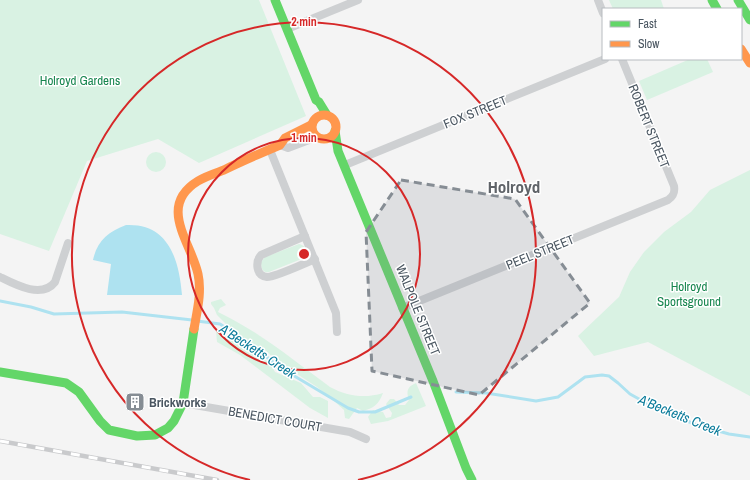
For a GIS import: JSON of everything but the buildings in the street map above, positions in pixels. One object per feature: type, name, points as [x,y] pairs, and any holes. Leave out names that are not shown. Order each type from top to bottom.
[{"type":"main road","points":[[275,0],[316,100],[335,123],[335,131],[326,139],[317,137],[312,132],[316,100]]},
{"type":"main road","points":[[738,0],[750,20]]},
{"type":"main road","points":[[742,51],[750,63]]},
{"type":"main road","points":[[0,372],[68,383],[79,392],[100,422],[106,428],[116,432],[137,436],[153,435],[169,427],[177,418],[183,403],[199,303],[200,288],[199,276],[180,230],[178,209],[181,198],[188,189],[198,181],[280,145],[284,138],[321,115],[327,115]]},
{"type":"main road","name":"WALPOLE STREET","points":[[335,131],[338,151],[433,381],[472,480]]},
{"type":"main road","name":"WALPOLE STREET","points":[[326,139],[338,151]]},
{"type":"street","points":[[287,29],[358,0]]},
{"type":"street","points":[[598,0],[602,10]]},
{"type":"street","name":"FOX STREET","points":[[345,166],[602,60]]},
{"type":"street","name":"ROBERT STREET","points":[[622,60],[674,186],[674,193]]},
{"type":"street","points":[[280,145],[288,148],[317,137]]},
{"type":"street","points":[[270,150],[336,313],[337,332]]},
{"type":"street","name":"PEEL STREET","points":[[402,308],[668,200],[674,193]]},
{"type":"street","points":[[305,236],[261,255],[258,260],[257,268],[263,276],[269,276],[315,259]]},
{"type":"street","points":[[0,277],[21,287],[35,290],[46,290],[52,287],[55,282],[68,244]]},
{"type":"street","name":"BENEDICT COURT","points":[[183,403],[350,432],[366,440]]},
{"type":"highlighted area","points":[[401,180],[515,199],[590,303],[479,395],[372,371],[366,232]]},
{"type":"green space","name":"Holroyd Gardens","points":[[0,0],[259,0],[306,116],[199,163],[158,139],[87,161],[49,251],[0,234]]},
{"type":"green space","points":[[609,0],[661,0],[664,8],[613,8]]},
{"type":"green space","points":[[688,60],[707,60],[713,72],[647,100],[639,81]]},
{"type":"green space","points":[[156,152],[163,155],[166,162],[163,169],[156,172],[149,169],[146,162],[149,155]]},
{"type":"green space","name":"Holroyd Sportsground","points":[[750,170],[750,396],[648,342],[594,356],[578,336],[619,297],[630,272],[644,252],[664,232],[691,212],[710,190]]},
{"type":"green space","points":[[299,244],[304,246],[307,251],[304,258],[269,272],[265,272],[261,267],[261,262],[265,257]]},
{"type":"green space","points":[[221,299],[226,305],[220,308],[218,312],[262,337],[330,387],[343,393],[356,396],[369,396],[383,393],[380,400],[376,405],[367,410],[363,411],[357,408],[349,419],[345,418],[344,410],[334,401],[317,387],[277,361],[264,349],[261,354],[265,360],[270,363],[275,372],[301,383],[313,397],[320,397],[328,401],[328,418],[310,408],[240,355],[217,342],[216,331],[219,331],[231,338],[232,335],[229,327],[217,315],[211,304],[211,302]]},
{"type":"green space","points":[[416,383],[426,406],[388,421],[371,424],[368,417],[373,410],[383,412],[386,418],[391,417],[392,413],[386,404],[390,399],[394,399],[399,405],[405,405],[409,400],[408,390]]},
{"type":"water","points":[[126,225],[141,226],[152,230],[162,237],[169,246],[174,257],[178,269],[182,295],[107,295],[111,264],[93,260],[100,242],[109,234]]},
{"type":"waterway","name":"A'Becketts Creek","points":[[0,301],[31,307],[54,314],[122,312],[192,320]]},
{"type":"waterway","name":"A'Becketts Creek","points":[[197,321],[220,324],[296,377],[348,408],[359,412],[375,412],[411,397]]},
{"type":"waterway","name":"A'Becketts Creek","points":[[456,392],[486,393],[536,401],[558,397],[585,377],[602,375],[609,376],[630,394],[657,409],[697,425],[729,434],[750,437]]},
{"type":"railway","points":[[0,441],[217,480]]},
{"type":"traffic: fast","points":[[275,0],[316,100],[319,102],[327,115]]},
{"type":"traffic: fast","points":[[712,0],[716,8]]},
{"type":"traffic: fast","points":[[738,0],[750,20]]},
{"type":"traffic: fast","points":[[335,131],[338,151],[433,381],[472,480]]},
{"type":"traffic: fast","points":[[0,372],[66,383],[79,392],[100,421],[109,430],[137,436],[155,435],[168,428],[174,421],[183,403],[194,329]]},
{"type":"traffic: slow","points":[[742,51],[750,63]]},
{"type":"traffic: slow","points":[[324,115],[333,118],[336,127],[333,136],[324,139],[315,136],[312,127],[315,118],[324,115]]},
{"type":"traffic: slow","points":[[194,329],[199,302],[199,281],[194,262],[180,225],[178,213],[180,202],[186,191],[198,181],[280,145],[285,138],[311,125]]},
{"type":"place","name":"Brickworks","points":[[135,402]]},
{"type":"district","name":"Holroyd","points":[[514,186]]}]
